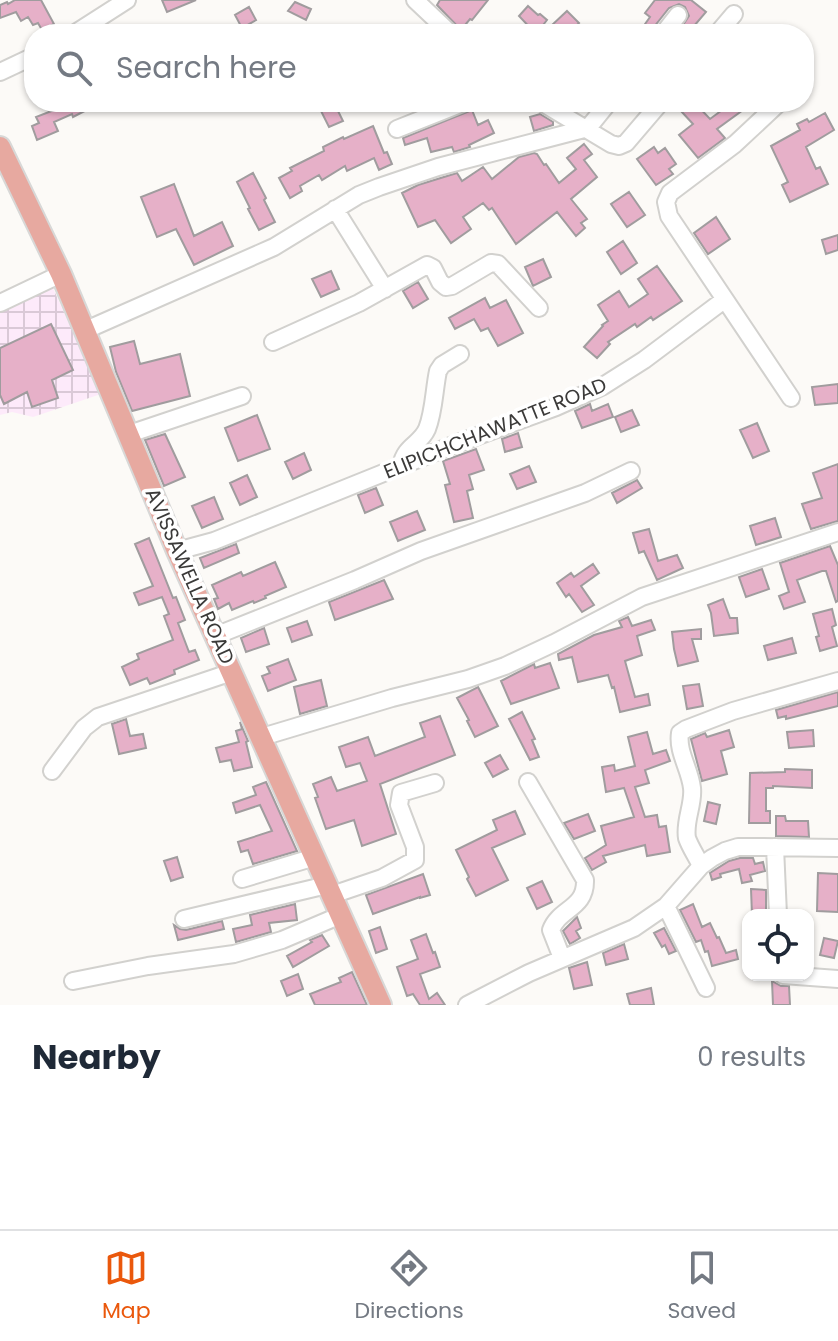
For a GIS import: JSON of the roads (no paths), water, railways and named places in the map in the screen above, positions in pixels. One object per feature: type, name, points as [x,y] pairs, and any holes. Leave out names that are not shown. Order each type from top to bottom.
[{"type":"main road","name":"AVISSAWELLA ROAD","points":[[0,147],[86,330],[177,551],[381,1005]]},
{"type":"street","points":[[90,24],[127,0]]},
{"type":"street","points":[[415,0],[440,24]]},
{"type":"street","points":[[726,24],[734,14]]},
{"type":"street","points":[[671,24],[678,15]]},
{"type":"street","points":[[0,72],[24,62]]},
{"type":"street","points":[[397,129],[440,112]]},
{"type":"street","points":[[559,112],[619,146],[626,143],[652,112]]},
{"type":"street","points":[[86,330],[274,247],[359,195],[411,175],[588,128],[601,112]]},
{"type":"street","points":[[769,112],[735,144],[670,193],[666,202],[669,216],[791,398]]},
{"type":"street","points":[[335,209],[385,289]]},
{"type":"street","points":[[273,342],[385,289],[427,265],[433,268],[446,287],[491,263],[498,264],[539,308]]},
{"type":"street","points":[[0,303],[61,274]]},
{"type":"street","name":"ELIPICHCHAWATTE ROAD","points":[[177,551],[227,536],[603,386],[644,360],[724,300]]},
{"type":"street","points":[[401,466],[407,450],[428,427],[438,371],[460,354]]},
{"type":"street","points":[[129,434],[242,396]]},
{"type":"street","points":[[215,636],[454,538],[585,493],[631,471]]},
{"type":"street","points":[[262,737],[505,666],[642,597],[838,532]]},
{"type":"street","points":[[52,771],[84,728],[98,717],[232,672]]},
{"type":"street","points":[[701,866],[688,838],[693,794],[678,742],[680,733],[733,711],[838,681]]},
{"type":"street","points":[[528,782],[585,880],[586,889],[582,898],[554,923],[551,930],[562,958]]},
{"type":"street","points":[[184,919],[382,878],[415,860],[415,847],[399,805],[401,793],[435,783]]},
{"type":"street","points":[[467,1005],[562,958],[634,928],[666,906],[701,866],[725,851],[738,847],[838,848]]},
{"type":"street","points":[[775,847],[778,909]]},
{"type":"street","points":[[242,879],[315,857]]},
{"type":"street","points":[[666,906],[706,988]]},
{"type":"street","points":[[73,981],[234,954],[282,940],[341,915]]},
{"type":"street","points":[[814,977],[838,979]]}]
